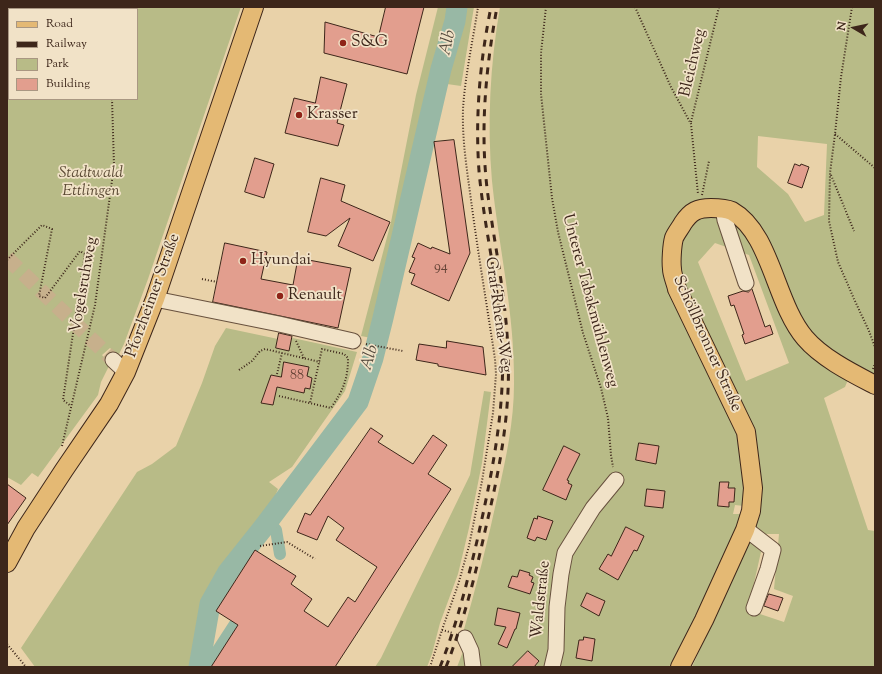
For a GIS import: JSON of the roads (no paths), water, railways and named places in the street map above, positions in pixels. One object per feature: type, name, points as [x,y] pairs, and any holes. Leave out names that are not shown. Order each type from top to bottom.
[{"type":"main road","name":"Pforzheimer Straße","points":[[7,563],[26,528],[109,404],[120,366],[155,299],[254,7]]},
{"type":"main road","name":"Schöllbronner Straße","points":[[680,667],[704,620],[745,530],[751,510],[753,488],[746,432],[678,289],[672,269],[674,238],[685,220],[700,208],[723,208]]},
{"type":"main road","points":[[723,208],[732,211],[746,223],[760,243],[785,307],[805,338],[829,359],[858,377],[875,385]]},
{"type":"street","points":[[723,208],[725,220],[746,283]]},
{"type":"street","points":[[155,299],[353,341]]},
{"type":"street","name":"Waldstraße","points":[[552,667],[556,650],[557,607],[565,553],[593,508],[616,480]]},
{"type":"street","points":[[745,530],[773,550],[754,608]]},
{"type":"street","points":[[465,638],[471,651],[473,667]]},
{"type":"waterway","name":"Alb","points":[[199,667],[210,604],[228,572],[358,402],[373,358],[441,69],[455,21],[457,7]]},
{"type":"waterway","points":[[268,521],[276,530],[280,554]]},
{"type":"waterway","points":[[207,667],[235,624]]},
{"type":"tunnel","points":[[7,258],[113,360]]},
{"type":"railway","points":[[440,667],[456,621],[477,541],[493,466],[500,415],[503,364],[502,338],[481,192],[478,150],[479,89],[491,7]]},
{"type":"railway","points":[[446,667],[473,583],[495,487],[503,442],[508,397],[507,331],[487,188],[484,142],[487,75],[497,7]]},
{"type":"place","name":"S&G","points":[[343,43]]},
{"type":"place","name":"Krasser","points":[[299,115]]},
{"type":"place","name":"Hyundai","points":[[243,261]]},
{"type":"place","name":"Renault","points":[[280,296]]},
{"type":"park label","name":"Stadtwald Ettlingen","points":[[91,183]]}]
